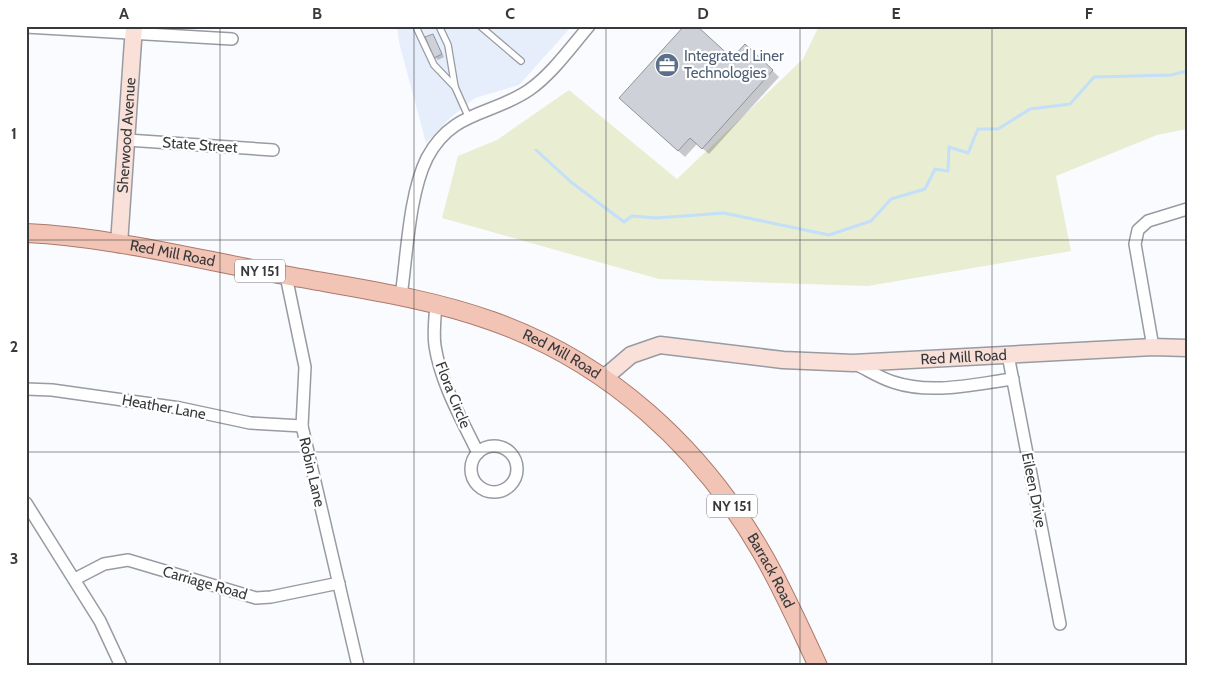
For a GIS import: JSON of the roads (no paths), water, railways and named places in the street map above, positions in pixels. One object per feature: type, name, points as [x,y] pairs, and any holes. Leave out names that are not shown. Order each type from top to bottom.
[{"type":"main road","name":"Red Mill Road","points":[[26,233],[119,244],[436,304],[502,325],[550,346],[604,378]]},
{"type":"main road","name":"Barrack Road","points":[[604,378],[640,405],[668,430],[717,484],[762,552],[818,666]]},
{"type":"street","points":[[26,26],[134,30],[232,39]]},
{"type":"street","points":[[401,296],[417,186],[428,158],[439,142],[454,126],[468,116],[515,98],[531,89],[589,26]]},
{"type":"street","name":"Sherwood Avenue","points":[[119,244],[134,30]]},
{"type":"street","name":"State Street","points":[[127,140],[272,150]]},
{"type":"street","points":[[1153,347],[1135,244],[1138,230],[1148,222],[1187,209]]},
{"type":"street","name":"Robin Lane","points":[[286,276],[305,367],[302,426],[358,666]]},
{"type":"street","name":"Flora Circle","points":[[436,304],[435,344],[438,361],[455,405],[478,453]]},
{"type":"street","name":"Red Mill Road","points":[[604,378],[631,355],[660,345],[784,360],[853,363],[1153,347],[1187,348]]},
{"type":"street","name":"Eileen Drive","points":[[1008,355],[1060,624]]},
{"type":"street","points":[[853,363],[890,381],[923,389],[1013,379]]},
{"type":"street","name":"Heather Lane","points":[[26,389],[52,390],[180,408],[250,423],[302,426]]},
{"type":"street","points":[[491,447],[499,447],[511,454],[515,461],[516,475],[508,488],[494,492],[480,487],[472,474],[472,467],[478,453],[491,447]]},
{"type":"street","points":[[26,503],[100,621],[121,666]]},
{"type":"street","name":"Carriage Road","points":[[75,579],[104,564],[128,560],[256,598],[271,597],[339,583]]},
{"type":"lane","points":[[418,26],[417,29],[434,65],[454,87],[468,116]]},
{"type":"lane","points":[[439,26],[448,45],[454,87]]},
{"type":"lane","points":[[480,26],[521,61]]},
{"type":"waterway","points":[[536,150],[571,182],[624,222],[632,216],[656,218],[724,213],[829,235],[871,221],[891,199],[925,189],[935,169],[948,171],[949,147],[968,153],[978,129],[998,129],[1030,109],[1070,104],[1094,77],[1171,75],[1187,71]]},
{"type":"place","name":"Integrated Liner Technologies","points":[[667,65]]}]
